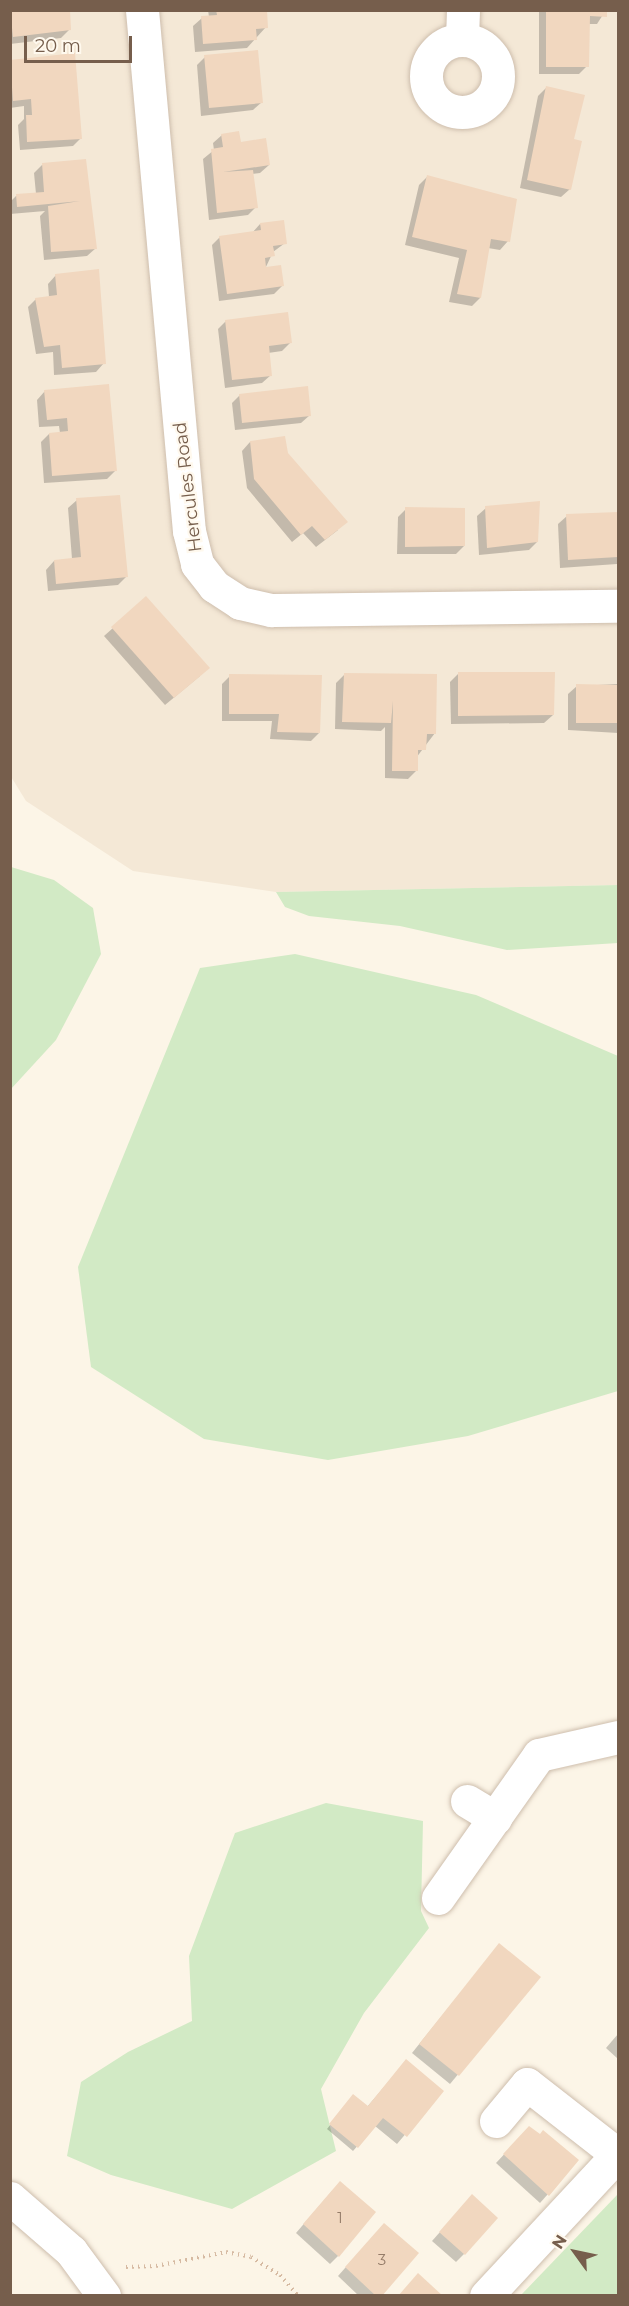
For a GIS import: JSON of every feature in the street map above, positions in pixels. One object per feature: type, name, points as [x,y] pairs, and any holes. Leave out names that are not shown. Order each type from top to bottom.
[{"type":"street","name":"Hercules Road","points":[[142,10],[189,531],[197,564],[214,586],[240,603],[271,610],[618,606]]},
{"type":"street","points":[[438,1898],[539,1755],[618,1737]]},
{"type":"street","points":[[467,1801],[495,1818]]},
{"type":"street","points":[[486,2295],[618,2155],[527,2084],[496,2121]]},
{"type":"street","points":[[12,2201],[71,2251],[104,2295]]},
{"type":"path","points":[[84,2269],[156,2266],[226,2252],[251,2257],[280,2275],[298,2295]]},
{"type":"shaded area","points":[[10,11],[618,11],[618,885],[276,892],[133,871],[26,801],[10,775]]},
{"type":"green space","points":[[11,867],[54,880],[93,908],[101,954],[56,1040],[11,1089]]},
{"type":"green space","points":[[618,885],[618,943],[507,950],[400,926],[309,916],[285,907],[276,892]]},
{"type":"green space","points":[[295,954],[476,995],[618,1056],[618,1391],[468,1436],[328,1460],[204,1439],[91,1367],[78,1267],[200,968]]},
{"type":"green space","points":[[326,1803],[423,1821],[421,1911],[429,1928],[364,2013],[321,2089],[336,2151],[232,2209],[111,2175],[67,2156],[81,2082],[128,2052],[192,2021],[189,1956],[235,1833]]},
{"type":"green space","points":[[618,2194],[618,2295],[521,2295]]},
{"type":"building","points":[[10,10],[70,10],[71,30],[13,37]]},
{"type":"building","points":[[216,10],[267,10],[268,28],[256,29],[257,40],[203,44],[201,16],[217,15]]},
{"type":"building","points":[[546,10],[607,10],[607,17],[590,16],[589,67],[546,67]]},
{"type":"building","points":[[258,50],[263,103],[209,108],[204,55]]},
{"type":"building","points":[[75,53],[82,139],[27,142],[26,115],[32,115],[31,99],[13,101],[10,60]]},
{"type":"building","points":[[546,86],[585,95],[574,139],[582,141],[571,190],[527,180]]},
{"type":"building","points":[[239,131],[241,142],[266,138],[270,165],[223,172],[253,170],[258,208],[217,213],[211,149],[223,147],[221,134]]},
{"type":"building","points":[[86,159],[97,249],[51,252],[48,206],[80,201],[17,207],[16,194],[44,192],[42,163]]},
{"type":"building","points":[[427,175],[517,199],[510,242],[491,239],[481,298],[457,294],[467,250],[412,237]]},
{"type":"building","points":[[284,220],[287,244],[273,246],[275,256],[265,258],[266,267],[281,265],[284,286],[227,294],[219,236],[261,230],[260,223]]},
{"type":"building","points":[[99,269],[106,364],[62,368],[60,345],[44,347],[35,298],[57,295],[55,274]]},
{"type":"building","points":[[288,312],[292,343],[269,346],[272,376],[232,380],[225,320]]},
{"type":"building","points":[[109,384],[117,471],[52,476],[49,433],[68,431],[67,418],[47,420],[44,390]]},
{"type":"building","points":[[308,386],[311,416],[242,423],[239,394]]},
{"type":"building","points":[[285,436],[288,453],[348,522],[325,540],[312,526],[301,535],[254,479],[250,441]]},
{"type":"building","points":[[120,495],[128,577],[56,584],[54,560],[81,557],[76,498]]},
{"type":"building","points":[[540,501],[538,542],[487,548],[485,506]]},
{"type":"building","points":[[405,507],[465,508],[465,546],[405,547]]},
{"type":"building","points":[[618,512],[618,557],[568,560],[566,514]]},
{"type":"building","points":[[146,596],[210,668],[174,698],[111,627]]},
{"type":"building","points":[[458,672],[555,672],[554,715],[458,716]]},
{"type":"building","points":[[344,673],[437,674],[436,734],[427,734],[426,750],[418,750],[418,771],[392,771],[393,701],[391,723],[342,722]]},
{"type":"building","points":[[229,674],[322,675],[320,733],[277,732],[279,714],[229,714]]},
{"type":"building","points":[[576,684],[618,685],[618,723],[576,723]]},
{"type":"building","points":[[499,1943],[541,1977],[459,2076],[419,2044]]},
{"type":"building","points":[[406,2059],[444,2091],[407,2137],[383,2118],[358,2148],[329,2124],[353,2094],[368,2106]]},
{"type":"building","points":[[529,2126],[540,2134],[543,2130],[579,2160],[549,2196],[503,2154]]},
{"type":"building","points":[[340,2181],[376,2212],[339,2257],[303,2224]]},
{"type":"building","points":[[472,2194],[498,2218],[465,2255],[439,2232]]},
{"type":"building","points":[[384,2223],[419,2253],[382,2296],[376,2296],[345,2267]]},
{"type":"building","points":[[418,2273],[443,2296],[398,2296]]}]
